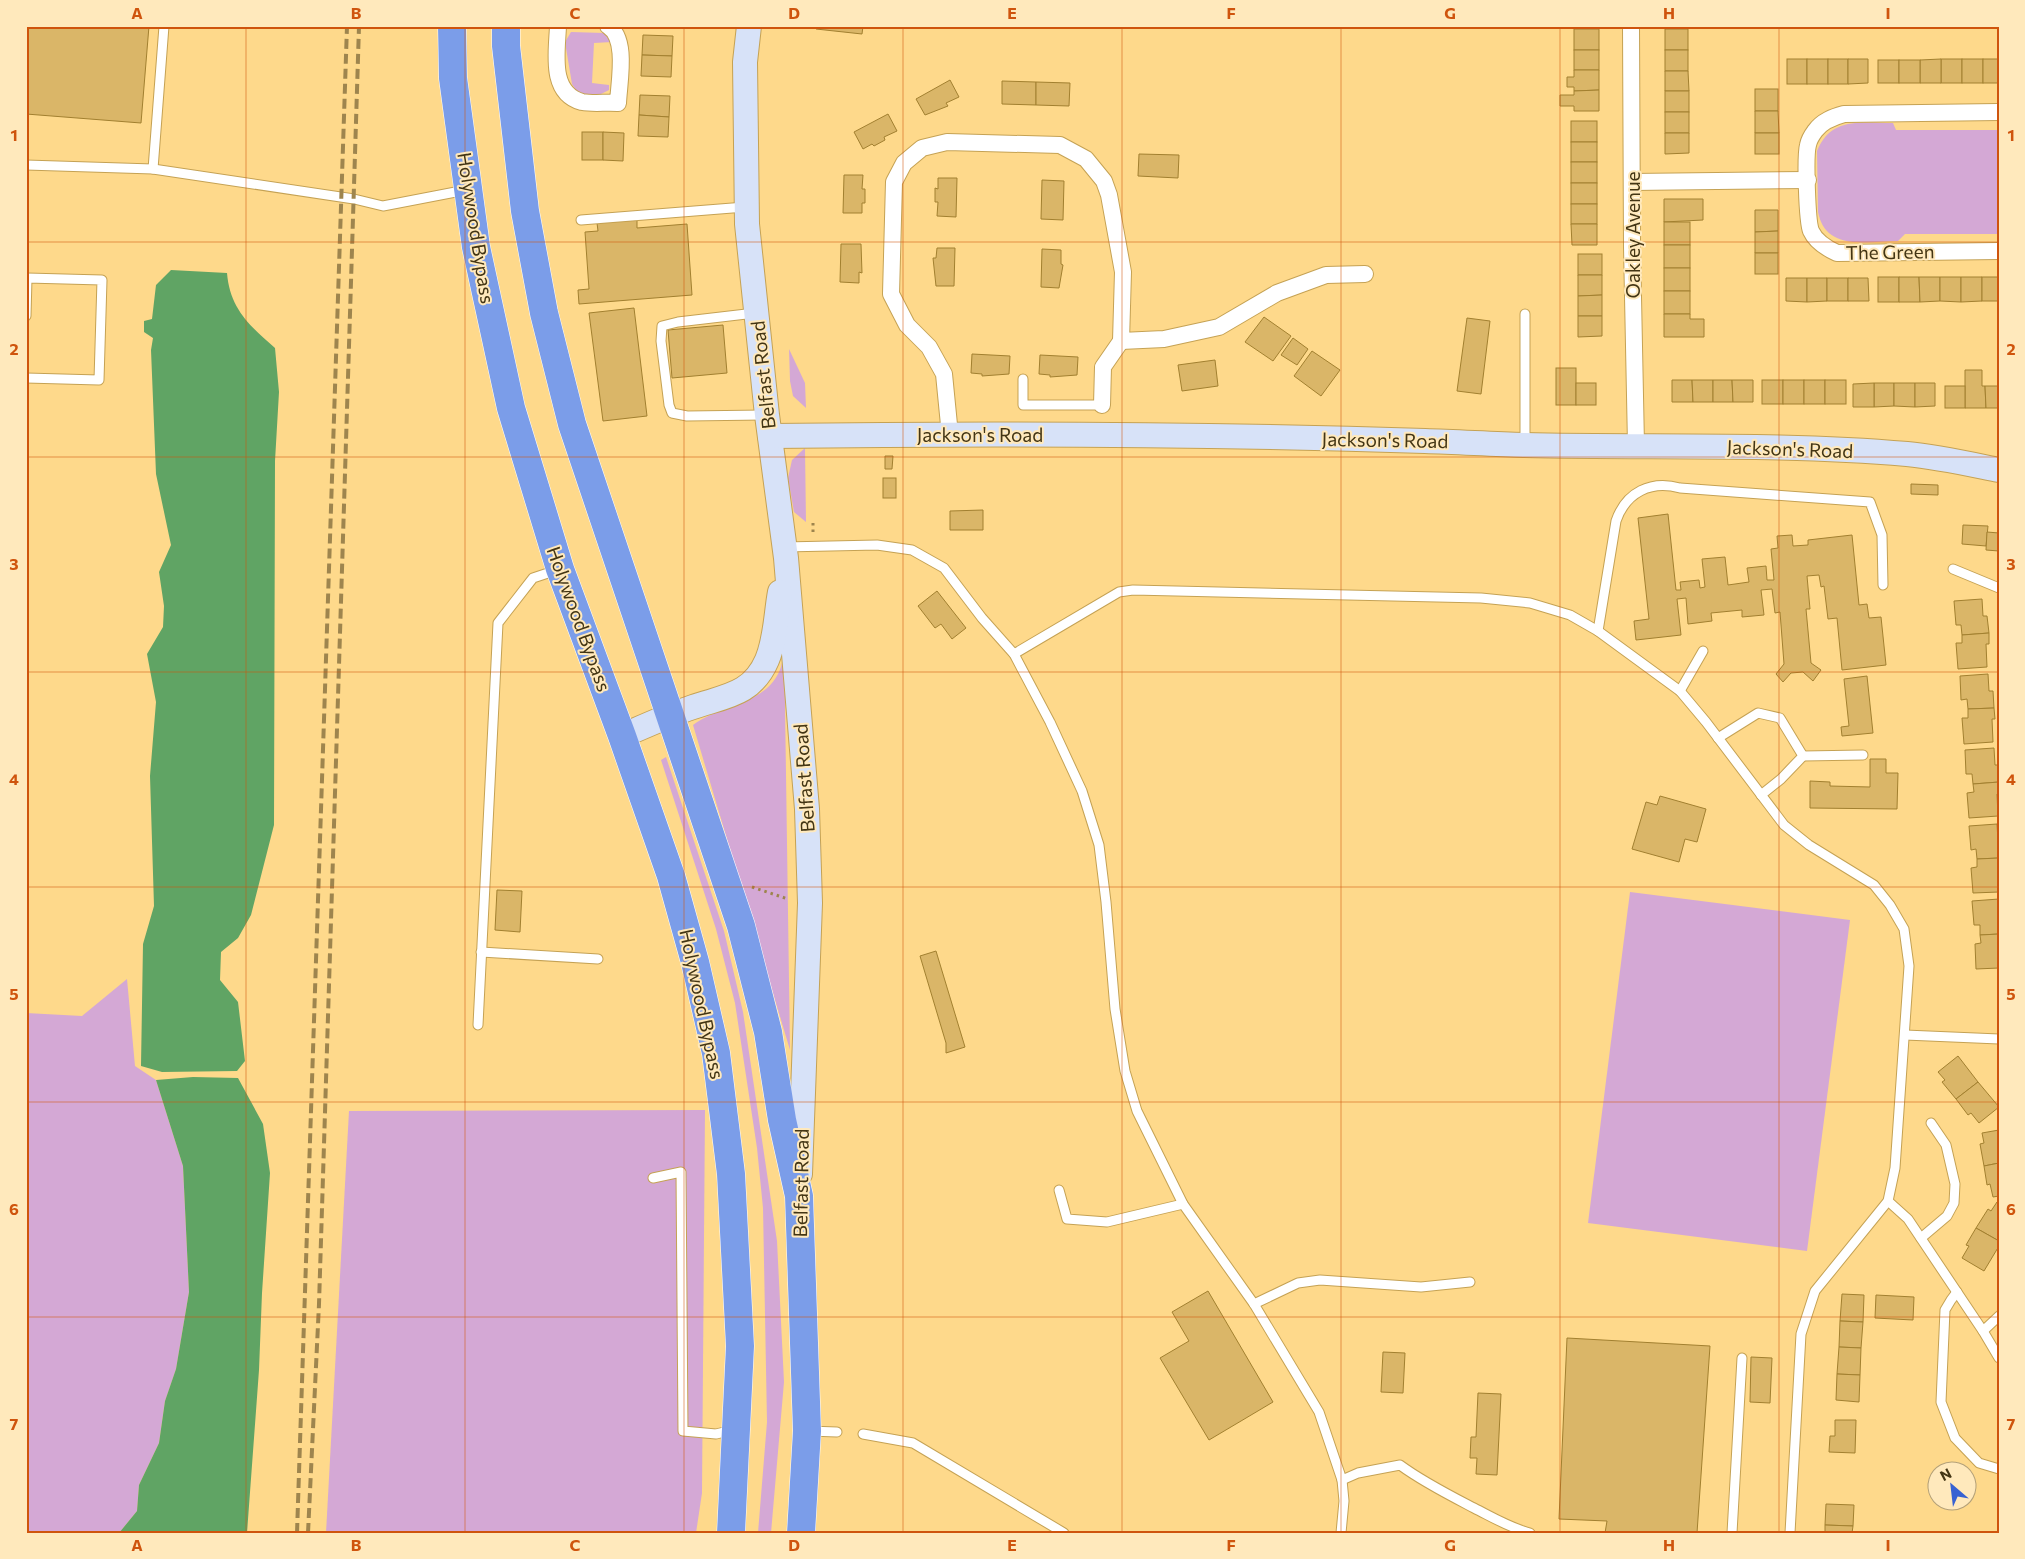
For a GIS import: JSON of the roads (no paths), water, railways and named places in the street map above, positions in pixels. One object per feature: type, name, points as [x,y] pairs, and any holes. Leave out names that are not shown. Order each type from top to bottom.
[{"type":"highway","name":"Holywood Bypass","points":[[452,26],[453,78],[476,247],[511,408],[560,570],[622,736],[671,876],[695,962],[716,1053],[733,1205],[740,1346],[736,1430]]},
{"type":"highway","points":[[506,26],[506,46],[525,211],[544,313],[572,424],[741,926],[768,1032],[782,1120],[799,1196]]},
{"type":"highway","name":"Belfast Road","points":[[799,1196],[807,1431],[801,1533]]},
{"type":"highway","points":[[731,1533],[736,1430]]},
{"type":"main road","name":"Belfast Road","points":[[749,26],[745,62],[747,207],[769,426],[785,552],[807,809],[810,903],[799,1196]]},
{"type":"main road","name":"Jackson's Road","points":[[769,426],[950,435],[1386,440],[1524,445],[1834,449],[1911,455],[1999,470]]},
{"type":"main road","points":[[622,736],[695,706],[732,696],[756,679],[768,658],[785,552]]},
{"type":"street","points":[[558,26],[557,72],[559,81],[564,89],[569,95],[584,102],[618,103],[620,46],[617,34],[608,26]]},
{"type":"street","name":"Oakley Avenue","points":[[1631,26],[1636,445]]},
{"type":"street","name":"The Green","points":[[1999,112],[1844,114],[1836,116],[1821,125],[1811,138],[1808,147],[1808,216],[1812,232],[1822,245],[1837,253],[1999,251]]},
{"type":"street","points":[[950,435],[944,374],[929,347],[907,325],[891,294],[894,182],[904,163],[922,148],[947,142],[1060,145],[1074,150],[1086,158],[1104,181],[1109,195],[1123,272],[1121,341],[1103,367],[1102,405]]},
{"type":"street","points":[[1632,182],[1808,180]]},
{"type":"street","points":[[1121,341],[1164,339],[1219,327],[1277,293],[1326,274],[1365,274]]},
{"type":"lane","points":[[153,169],[164,26]]},
{"type":"lane","points":[[26,165],[153,169],[354,199],[382,206],[468,190]]},
{"type":"lane","points":[[581,220],[747,207]]},
{"type":"lane","points":[[26,316],[27,278],[102,280],[99,380],[26,378]]},
{"type":"lane","points":[[757,313],[678,322],[662,326],[661,341],[669,405],[672,413],[769,426]]},
{"type":"lane","points":[[1524,445],[1525,314]]},
{"type":"lane","points":[[1023,379],[1023,405],[1102,405]]},
{"type":"lane","points":[[1598,631],[1619,512],[1639,490],[1654,486],[1670,485],[1680,488],[1870,502],[1882,536],[1882,585]]},
{"type":"lane","points":[[785,552],[877,545],[912,550],[944,568],[982,618],[1014,654],[1050,722],[1082,792],[1099,845],[1115,1009],[1125,1071],[1137,1111],[1183,1204],[1254,1304],[1319,1412],[1342,1480],[1344,1501],[1341,1533]]},
{"type":"lane","points":[[1953,569],[1999,588]]},
{"type":"lane","points":[[478,1025],[498,624],[533,578],[560,570]]},
{"type":"lane","points":[[1014,654],[1119,592],[1133,590],[1481,598],[1530,603],[1570,615],[1598,631],[1680,692],[1718,738],[1784,825],[1809,845],[1874,885],[1890,905],[1904,930],[1909,966],[1895,1168],[1888,1201],[1815,1291],[1802,1334],[1790,1533]]},
{"type":"lane","points":[[1680,692],[1703,651]]},
{"type":"lane","points":[[1718,738],[1758,713],[1780,718],[1803,756]]},
{"type":"lane","points":[[1761,795],[1781,779],[1803,756],[1863,755]]},
{"type":"lane","points":[[481,952],[598,959]]},
{"type":"lane","points":[[1905,1035],[1999,1039]]},
{"type":"lane","points":[[1920,1238],[1947,1216],[1954,1203],[1955,1184],[1946,1145],[1931,1123]]},
{"type":"lane","points":[[653,1178],[681,1172],[682,1431],[716,1434],[736,1430]]},
{"type":"lane","points":[[1058,1190],[1068,1219],[1106,1222],[1183,1204]]},
{"type":"lane","points":[[1888,1201],[1908,1220],[1983,1331],[1999,1358]]},
{"type":"lane","points":[[1254,1304],[1298,1283],[1320,1280],[1421,1287],[1470,1282]]},
{"type":"lane","points":[[1957,1292],[1945,1310],[1942,1402],[1955,1438],[1980,1463],[1999,1469]]},
{"type":"lane","points":[[1983,1331],[1999,1316]]},
{"type":"lane","points":[[1732,1533],[1742,1358]]},
{"type":"lane","points":[[807,1431],[837,1432]]},
{"type":"lane","points":[[863,1434],[913,1443],[1064,1533]]},
{"type":"lane","points":[[1342,1480],[1358,1473],[1400,1465],[1440,1490],[1516,1529],[1530,1533]]},
{"type":"railway","points":[[297,1533],[347,26]]},
{"type":"railway","points":[[308,1533],[319,1304],[359,26]]}]
